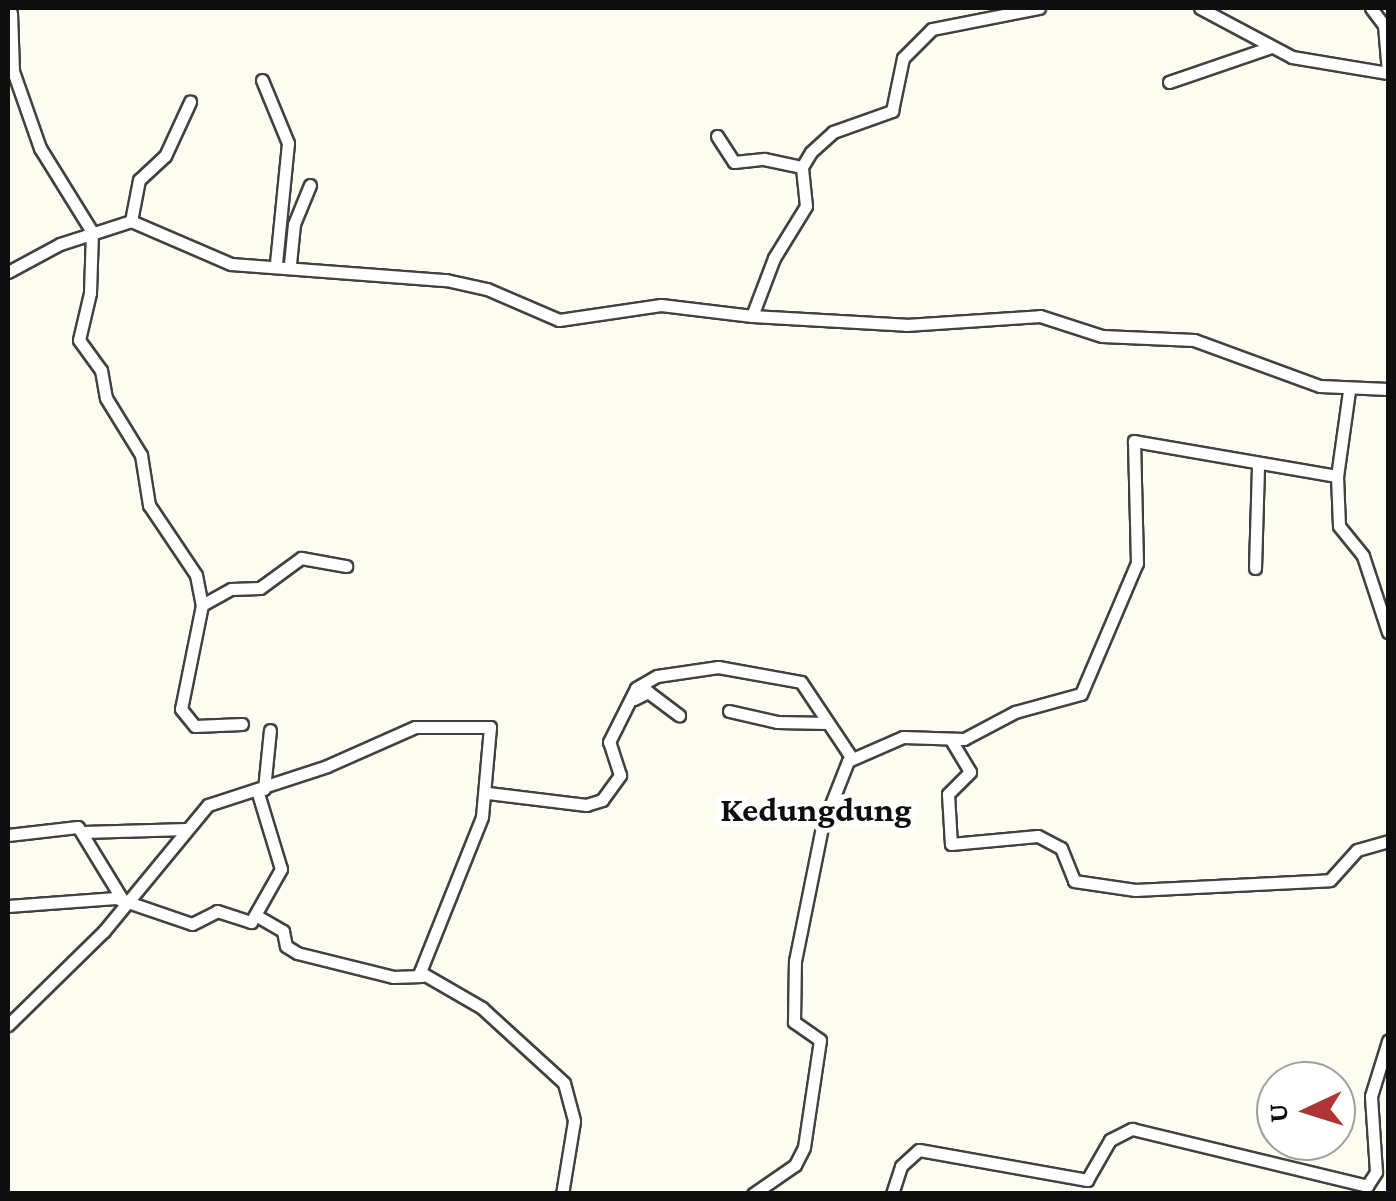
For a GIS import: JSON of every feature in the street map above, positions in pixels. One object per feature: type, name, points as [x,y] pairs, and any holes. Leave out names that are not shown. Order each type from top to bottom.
[{"type":"street","points":[[802,166],[833,132],[892,111],[904,58],[932,30],[1039,8]]},
{"type":"street","points":[[1200,8],[1271,47],[1326,66],[1388,74],[1384,25],[1371,8]]},
{"type":"street","points":[[12,13],[18,89],[40,148],[92,232],[79,340],[101,370],[106,398],[141,455],[149,505],[191,563],[202,605],[183,716],[194,726],[242,724]]},
{"type":"street","points":[[1169,82],[1271,47]]},
{"type":"street","points":[[262,80],[288,143],[283,264]]},
{"type":"street","points":[[132,221],[139,180],[164,156],[190,102]]},
{"type":"street","points":[[717,136],[734,162],[764,159],[802,166]]},
{"type":"street","points":[[752,316],[808,197],[802,166]]},
{"type":"street","points":[[283,264],[310,184]]},
{"type":"street","points":[[8,272],[92,232],[132,221],[213,259],[446,280],[487,288],[559,320],[661,304],[752,316],[906,325],[1040,316],[1102,336],[1194,340],[1320,386],[1388,390]]},
{"type":"street","points":[[1349,390],[1337,476],[1340,526],[1362,556],[1388,632]]},
{"type":"street","points":[[753,1194],[796,1165],[804,1147],[820,1040],[794,1022],[795,961],[822,827],[852,757],[903,737],[951,740],[1016,712],[1072,699],[1090,680],[1138,563],[1134,440],[1337,476]]},
{"type":"street","points":[[1255,568],[1258,465]]},
{"type":"street","points":[[202,605],[230,590],[260,588],[300,558],[346,566]]},
{"type":"street","points":[[488,794],[586,805],[602,800],[620,776],[609,742],[628,705],[650,678],[742,669],[774,681],[800,682],[852,757]]},
{"type":"street","points":[[628,705],[648,692],[679,715]]},
{"type":"street","points":[[729,711],[777,722],[827,723]]},
{"type":"street","points":[[8,1025],[213,802],[260,789],[415,727],[486,726],[493,732],[488,794],[422,976]]},
{"type":"street","points":[[8,906],[127,899],[192,924],[217,911],[242,924],[257,916],[281,869],[260,789],[270,730]]},
{"type":"street","points":[[951,740],[970,776],[948,794],[951,844],[1038,836],[1060,848],[1074,881],[1135,890],[1330,880],[1358,850],[1388,842]]},
{"type":"street","points":[[8,835],[71,824],[83,832],[127,899]]},
{"type":"street","points":[[83,832],[187,829]]},
{"type":"street","points":[[257,916],[284,931],[286,946],[297,953],[393,977],[422,976],[482,1008],[564,1083],[574,1121],[562,1194]]},
{"type":"street","points":[[892,1194],[901,1166],[919,1150],[1087,1180],[1110,1140],[1132,1129],[1367,1186],[1376,1172],[1371,1096],[1388,1041]]},
{"type":"district","name":"Kedungdung","points":[[816,810]]}]
